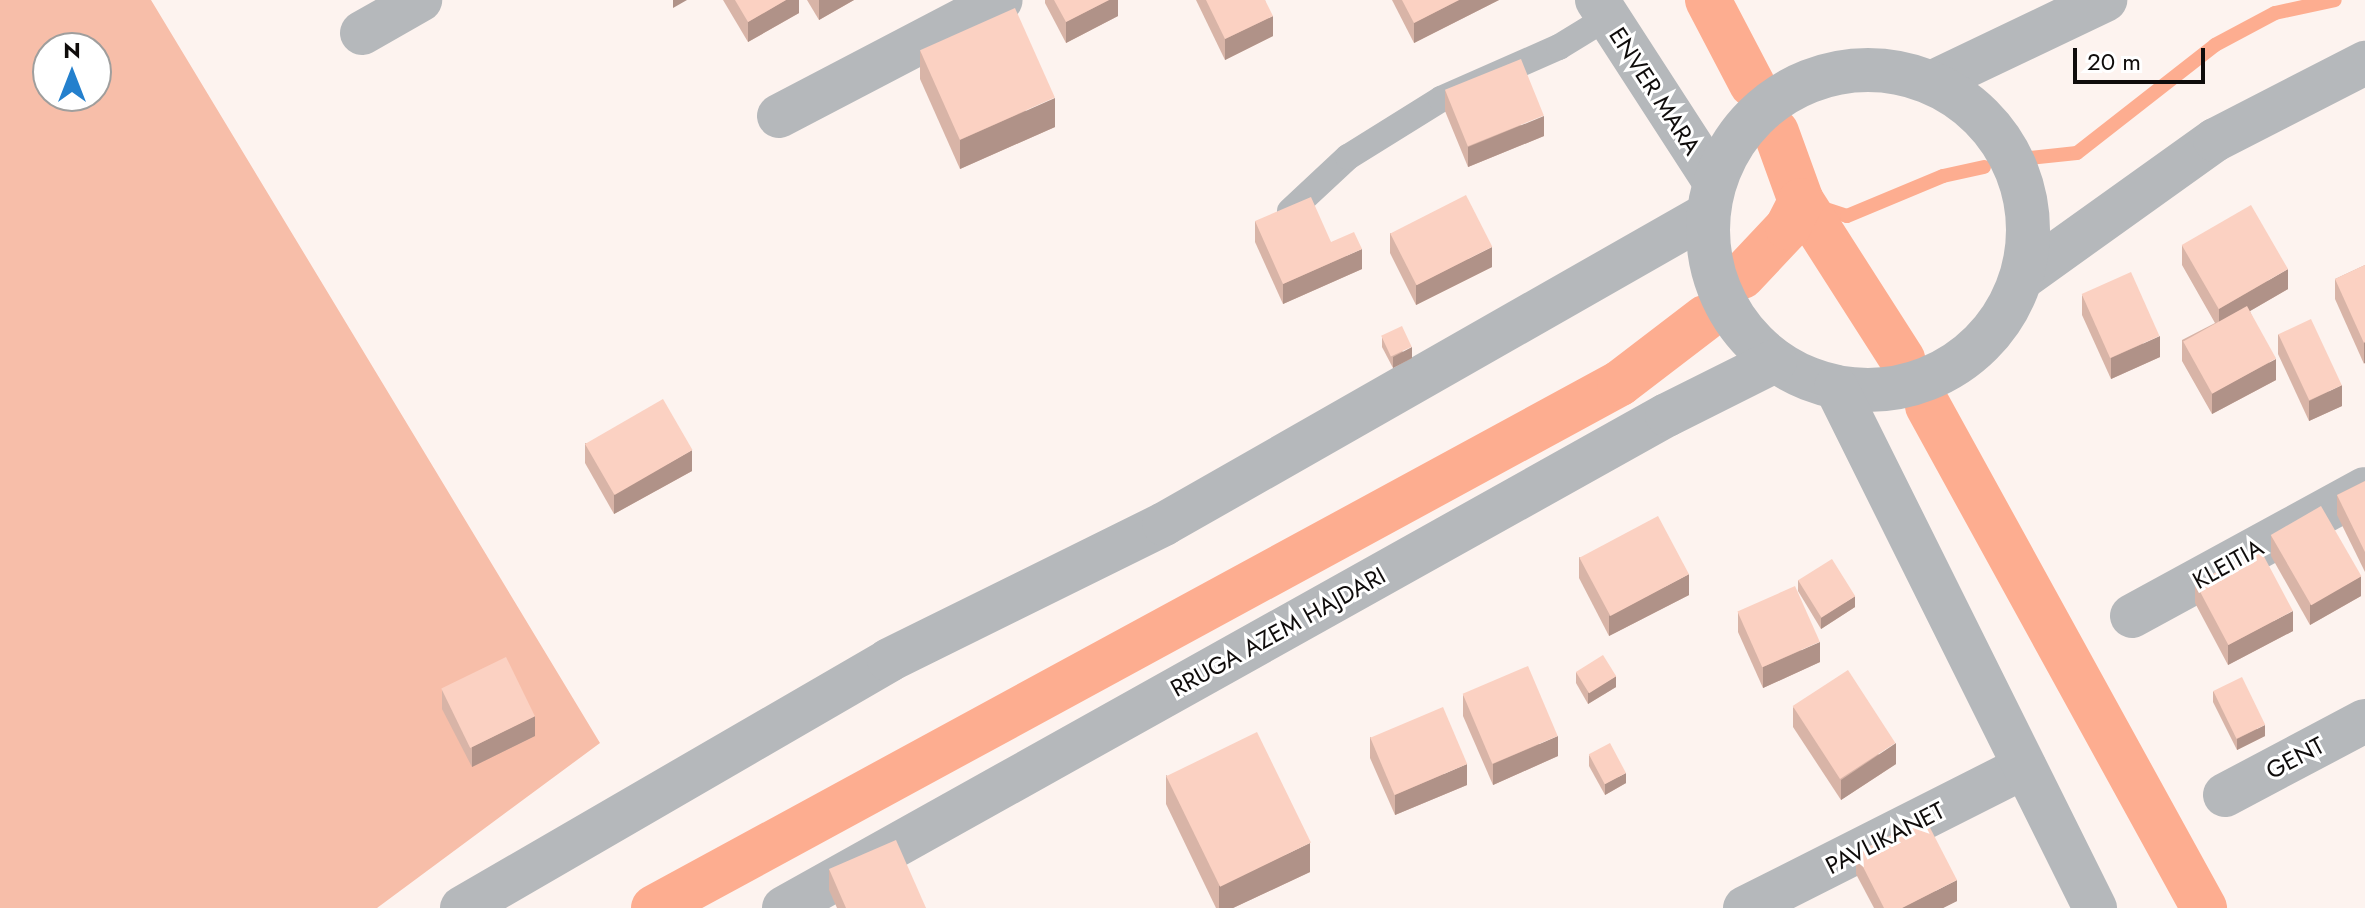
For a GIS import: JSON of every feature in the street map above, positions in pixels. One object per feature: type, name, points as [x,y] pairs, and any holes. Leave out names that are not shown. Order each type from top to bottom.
[{"type":"street","points":[[362,33],[420,0]]},
{"type":"street","points":[[779,116],[1001,0]]},
{"type":"street","points":[[1933,82],[2105,0]]},
{"type":"street","name":"ENVER MARA","points":[[1603,9],[1711,198]]},
{"type":"street","points":[[2022,278],[2215,140],[2365,63]]},
{"type":"street","points":[[1867,69],[1933,82],[1987,121],[2021,179],[2029,212],[2022,278],[1989,337],[1945,370],[1903,387],[1836,387],[1775,361],[1729,311],[1715,280],[1711,198],[1748,123],[1802,84],[1867,69]]},
{"type":"street","points":[[462,908],[889,660],[1164,524],[1711,198]]},
{"type":"street","name":"RRUGA AZEM HAJDARI","points":[[784,908],[1653,422],[1775,361]]},
{"type":"street","points":[[1836,387],[2095,908]]},
{"type":"street","name":"KLEITIA","points":[[2132,616],[2365,489]]},
{"type":"street","name":"GENT","points":[[2225,795],[2365,721]]},
{"type":"street","name":"PAVLIKANET","points":[[1745,908],[2024,767]]},
{"type":"lane","points":[[1290,211],[1348,157],[1441,99],[1559,47],[1603,9]]},
{"type":"shaded area","points":[[0,0],[151,0],[600,743],[377,908],[0,908]]},
{"type":"building","points":[[735,0],[786,0],[748,22]]},
{"type":"building","points":[[1054,0],[1109,0],[1066,22]]},
{"type":"building","points":[[1206,0],[1265,0],[1273,16],[1225,39]]},
{"type":"building","points":[[1402,0],[1459,0],[1414,23]]},
{"type":"building","points":[[1015,8],[1055,98],[960,140],[920,50]]},
{"type":"building","points":[[1521,59],[1544,116],[1468,146],[1445,90]]},
{"type":"building","points":[[1466,195],[1492,247],[1417,285],[1390,234]]},
{"type":"building","points":[[1311,197],[1331,242],[1354,232],[1362,249],[1283,284],[1255,221]]},
{"type":"building","points":[[2251,205],[2288,269],[2219,309],[2182,245]]},
{"type":"building","points":[[2365,265],[2365,342],[2364,343],[2335,279]]},
{"type":"building","points":[[2131,272],[2159,336],[2110,358],[2082,294]]},
{"type":"building","points":[[2247,306],[2276,358],[2212,394],[2183,341]]},
{"type":"building","points":[[2311,319],[2342,385],[2309,400],[2278,334]]},
{"type":"building","points":[[1402,326],[1412,347],[1391,357],[1381,336]]},
{"type":"building","points":[[663,399],[692,450],[615,495],[585,444]]},
{"type":"building","points":[[2365,481],[2365,552],[2337,495]]},
{"type":"building","points":[[2321,506],[2362,576],[2311,605],[2271,535]]},
{"type":"building","points":[[1658,516],[1689,574],[1610,616],[1579,558]]},
{"type":"building","points":[[2260,549],[2293,611],[2228,645],[2196,583]]},
{"type":"building","points":[[1832,559],[1855,596],[1821,618],[1798,580]]},
{"type":"building","points":[[1795,586],[1820,642],[1762,667],[1737,612]]},
{"type":"building","points":[[1603,655],[1616,676],[1589,693],[1576,672]]},
{"type":"building","points":[[506,657],[535,716],[470,748],[441,689]]},
{"type":"building","points":[[1528,666],[1558,736],[1492,764],[1463,694]]},
{"type":"building","points":[[1848,670],[1895,743],[1840,779],[1793,706]]},
{"type":"building","points":[[2242,677],[2265,725],[2236,739],[2213,691]]},
{"type":"building","points":[[1443,707],[1467,764],[1395,795],[1370,738]]},
{"type":"building","points":[[1257,732],[1311,843],[1220,887],[1166,776]]},
{"type":"building","points":[[1610,743],[1626,773],[1605,784],[1589,754]]},
{"type":"building","points":[[1925,818],[1957,880],[1902,908],[1884,908],[1856,853]]},
{"type":"building","points":[[896,840],[926,908],[846,908],[829,869]]},
{"type":"waterway","points":[[1708,0],[1752,84]]},
{"type":"waterway","points":[[2030,158],[2077,153],[2215,45],[2275,13],[2335,0]]},
{"type":"waterway","points":[[1776,132],[1801,201],[1902,359]]},
{"type":"waterway","points":[[1801,201],[1847,216],[1943,176],[1984,167]]},
{"type":"waterway","points":[[1742,276],[1788,227],[1801,201]]},
{"type":"waterway","points":[[654,908],[1620,383],[1705,318]]},
{"type":"waterway","points":[[1928,406],[2204,908]]}]
